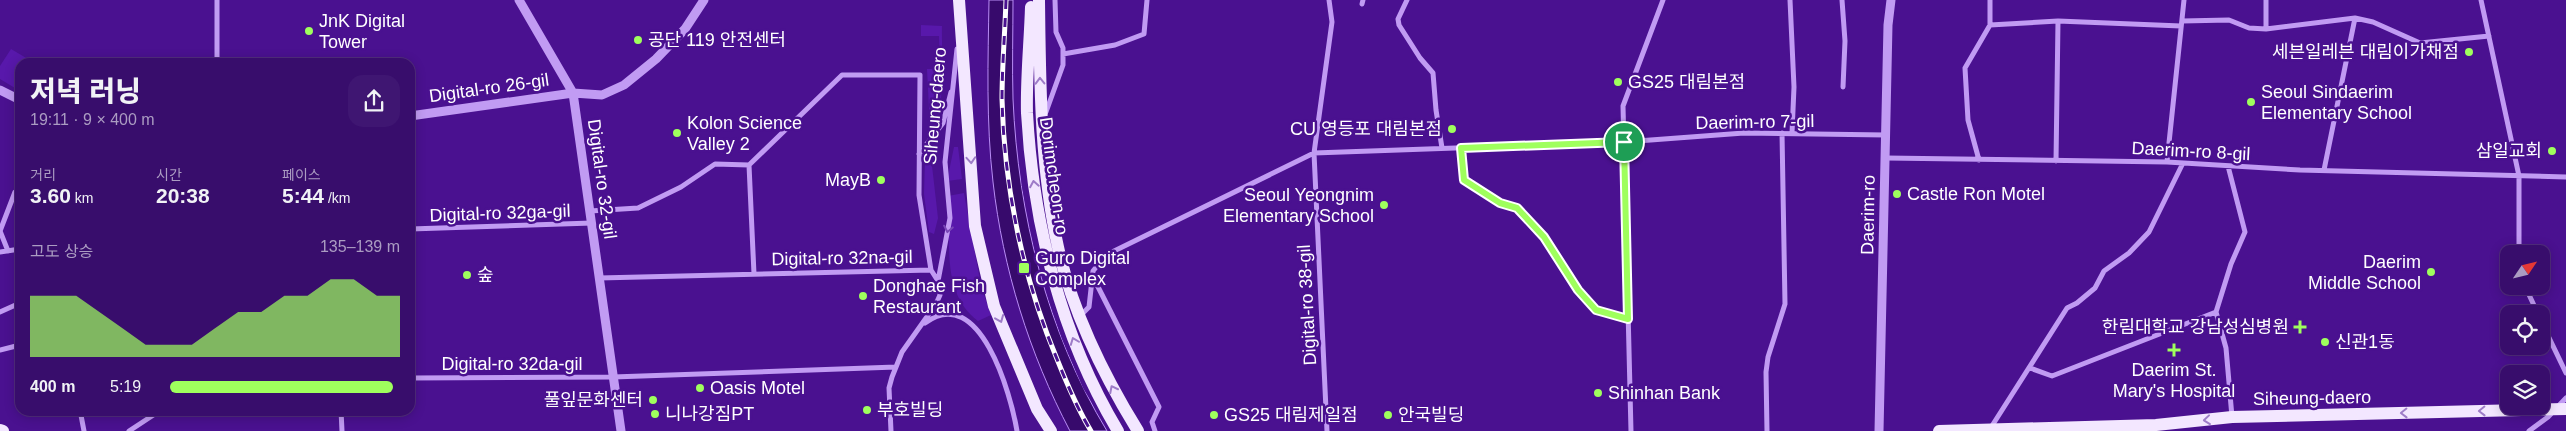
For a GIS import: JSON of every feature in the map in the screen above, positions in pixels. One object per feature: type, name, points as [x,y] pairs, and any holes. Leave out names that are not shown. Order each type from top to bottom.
[{"type":"main road","points":[[960,0],[959,24],[975,226],[994,306],[1037,409],[1051,431]]},
{"type":"main road","name":"Dorimcheon-ro","points":[[1031,0],[1027,112],[1034,185],[1044,238],[1061,306],[1081,361],[1118,431]]},
{"type":"main road","points":[[1039,0],[1042,126],[1058,247],[1081,316],[1113,390],[1138,431]]},
{"type":"main road","name":"Siheung-daero","points":[[1939,431],[2156,425],[2232,417],[2561,409]]},
{"type":"street","points":[[217,0],[217,58]]},
{"type":"street","name":"Digital-ro 32-gil","points":[[519,0],[573,93],[621,431]]},
{"type":"street","name":"Digital-ro 26-gil","points":[[415,115],[573,93],[602,95],[624,85],[656,59],[685,29],[704,0]]},
{"type":"street","points":[[1042,126],[1063,65],[1063,48],[1056,32],[1055,0]]},
{"type":"street","points":[[1063,54],[1115,45],[1144,34],[1147,0]]},
{"type":"street","name":"Digital-ro 38-gil","points":[[1327,431],[1314,153],[1332,22],[1329,0]]},
{"type":"street","points":[[1407,0],[1398,19],[1399,25],[1420,58],[1433,73],[1442,148]]},
{"type":"street","points":[[1631,431],[1623,106],[1663,0]]},
{"type":"street","points":[[1790,0],[1794,87],[1792,134]]},
{"type":"street","points":[[1842,0],[1845,41],[1843,88]]},
{"type":"street","name":"Daerim-ro","points":[[1879,431],[1888,25],[1891,0]]},
{"type":"street","points":[[1979,160],[1968,120],[1965,68],[1990,25],[1990,0]]},
{"type":"street","points":[[2167,162],[2184,0]]},
{"type":"street","points":[[2266,0],[2266,29]]},
{"type":"street","points":[[2480,0],[2519,176],[2519,245]]},
{"type":"street","points":[[1990,25],[2058,21],[2181,23],[2229,20],[2249,28],[2266,29],[2355,18],[2373,22],[2420,43],[2489,36]]},
{"type":"street","points":[[2324,170],[2355,18]]},
{"type":"street","points":[[2056,161],[2058,21]]},
{"type":"street","name":"Siheung-daero","points":[[938,280],[950,218],[945,162],[959,24]]},
{"type":"street","name":"Digital-ro 32na-gil","points":[[754,274],[749,165],[842,75],[920,74],[919,195],[931,270],[938,280]]},
{"type":"street","points":[[919,154],[943,123],[955,77]]},
{"type":"street","points":[[0,90],[15,98]]},
{"type":"street","name":"Daerim-ro 7-gil","points":[[1314,153],[1624,142],[1744,133],[1886,135]]},
{"type":"street","points":[[1767,431],[1766,372],[1768,357],[1785,304],[1782,133]]},
{"type":"street","points":[[1461,148],[1464,180],[1500,203],[1517,208],[1544,237],[1578,290],[1596,310],[1628,319]]},
{"type":"street","points":[[1081,316],[1089,307],[1092,275],[1106,255],[1314,153]]},
{"type":"street","name":"Daerim-ro 8-gil","points":[[1886,158],[2167,162],[2324,170],[2566,177]]},
{"type":"street","points":[[1990,430],[2067,308],[2077,303],[2095,288],[2104,272],[2129,253],[2149,232],[2183,163]]},
{"type":"street","points":[[590,211],[638,208],[681,187],[715,164],[749,165]]},
{"type":"street","points":[[2228,166],[2245,232],[2231,264],[2216,312],[2226,348],[2232,417]]},
{"type":"street","points":[[8,251],[0,231],[15,192]]},
{"type":"street","name":"Digital-ro 32ga-gil","points":[[415,229],[592,223]]},
{"type":"street","points":[[0,252],[15,250]]},
{"type":"street","name":"Digital-ro 32na-gil","points":[[600,278],[931,270]]},
{"type":"street","points":[[1092,275],[1160,407],[1152,422],[1154,431]]},
{"type":"street","points":[[891,431],[888,388],[902,352],[936,304],[940,295],[938,280]]},
{"type":"street","points":[[0,312],[15,305]]},
{"type":"street","points":[[2030,368],[2052,376],[2216,312]]},
{"type":"street","points":[[921,327],[936,318],[953,315],[963,318],[976,326],[1000,373],[1014,414],[1017,431]]},
{"type":"street","points":[[2550,340],[2566,373]]},
{"type":"street","points":[[0,350],[15,346]]},
{"type":"street","points":[[613,377],[896,367]]},
{"type":"street","name":"Digital-ro 32da-gil","points":[[415,378],[613,377]]},
{"type":"street","points":[[2529,431],[2561,409],[2566,398]]},
{"type":"street","points":[[81,416],[84,431]]},
{"type":"street","points":[[129,431],[152,416]]},
{"type":"street","points":[[341,416],[342,431]]},
{"type":"shaded area","name":"Guro Digital Complex","points":[[989,0],[1013,0],[1013,99],[1016,142],[1021,185],[1039,271],[1052,313],[1068,354],[1086,393],[1107,431],[1070,431],[1055,401],[1030,341],[1011,278],[997,214],[989,137]]},
{"type":"shaded area","points":[[921,25],[942,26],[943,65],[941,94],[936,119],[930,129],[927,69],[940,69],[939,36],[921,36]]},
{"type":"shaded area","points":[[11,49],[26,58],[15,58],[15,88],[0,79],[0,66]]},
{"type":"shaded area","points":[[954,147],[958,147],[962,179],[947,181]]},
{"type":"shaded area","points":[[928,154],[931,157],[938,218],[934,234],[929,232],[924,194],[925,158]]},
{"type":"shaded area","points":[[964,193],[981,286],[991,315],[978,321],[966,309],[957,295],[952,280],[950,263],[948,196]]},
{"type":"pier","points":[[1015,112],[1017,112],[1024,176],[1035,246],[1053,311],[1072,360],[1110,431],[1083,388],[1062,339],[1049,301],[1034,247],[1022,187]]},
{"type":"railway","points":[[1006,0],[1002,99],[1011,199],[1034,297],[1061,368],[1081,414],[1091,431]]},
{"type":"place","name":"JnK Digital Tower","points":[[309,31]]},
{"type":"place","name":"공단 119 안전센터","points":[[638,40]]},
{"type":"place","name":"세븐일레븐 대림이가채점","points":[[2469,52]]},
{"type":"place","name":"GS25 대림본점","points":[[1618,82]]},
{"type":"place","name":"Seoul Sindaerim Elementary School","points":[[2251,102]]},
{"type":"place","name":"CU 영등포 대림본점","points":[[1452,129]]},
{"type":"place","name":"Kolon Science Valley 2","points":[[677,133]]},
{"type":"place","name":"삼일교회","points":[[2552,151]]},
{"type":"place","name":"MayB","points":[[881,180]]},
{"type":"place","name":"Castle Ron Motel","points":[[1897,194]]},
{"type":"place","name":"Seoul Yeongnim Elementary School","points":[[1384,205]]},
{"type":"place","name":"Guro Digital Complex","points":[[1024,268]]},
{"type":"place","name":"Daerim Middle School","points":[[2431,272]]},
{"type":"place","name":"숲","points":[[467,275]]},
{"type":"place","name":"Donghae Fish Restaurant","points":[[863,296]]},
{"type":"place","name":"한림대학교 강남성심병원","points":[[2300,327]]},
{"type":"place","name":"신관1동","points":[[2325,342]]},
{"type":"place","name":"Daerim St. Mary's Hospital","points":[[2174,350]]},
{"type":"place","name":"Oasis Motel","points":[[700,388]]},
{"type":"place","name":"Shinhan Bank","points":[[1598,393]]},
{"type":"place","name":"풀잎문화센터","points":[[653,400]]},
{"type":"place","name":"부호빌딩","points":[[867,410]]},
{"type":"place","name":"니나강짐PT","points":[[655,414]]},
{"type":"place","name":"GS25 대림제일점","points":[[1214,415]]},
{"type":"place","name":"안국빌딩","points":[[1388,415]]},
{"type":"route","points":[[1624,142],[1628,319],[1596,310],[1578,290],[1544,237],[1517,208],[1500,203],[1464,180],[1461,148],[1624,142]]}]
